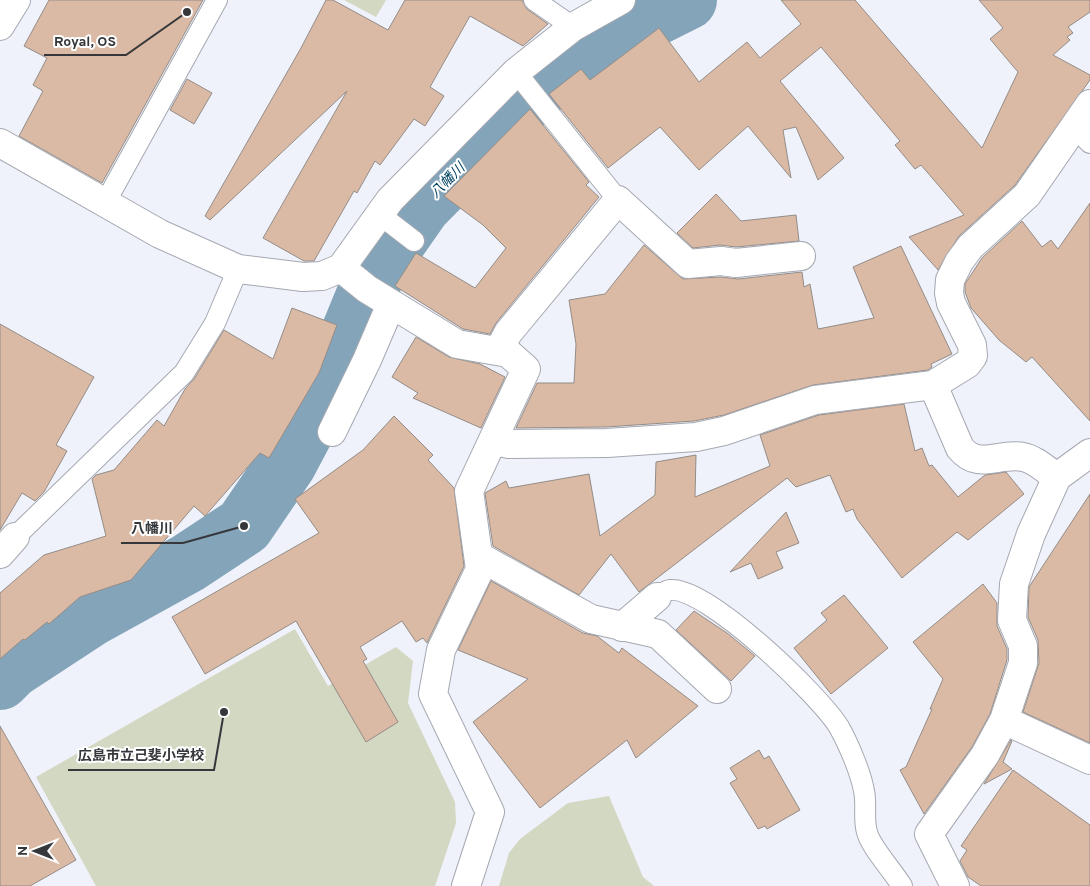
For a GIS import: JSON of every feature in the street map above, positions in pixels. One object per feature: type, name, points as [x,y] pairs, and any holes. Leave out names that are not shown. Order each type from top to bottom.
[{"type":"street","points":[[0,26],[16,0]]},
{"type":"street","points":[[349,274],[388,221],[529,89],[573,27],[622,0]]},
{"type":"street","points":[[494,441],[509,444],[597,443],[696,437],[724,431],[816,400],[933,385],[968,364],[972,356],[972,345],[951,303],[949,294],[950,280],[959,262],[970,247],[1027,195],[1086,123]]},
{"type":"street","points":[[0,143],[160,234],[238,269],[304,277],[349,274],[387,301],[457,344],[508,353],[526,368],[470,491],[480,557],[480,569],[441,650],[433,694],[490,812],[466,886]]},
{"type":"street","points":[[499,350],[508,333],[618,200],[688,264],[736,263],[801,256]]},
{"type":"street","points":[[332,432],[367,360],[387,301]]},
{"type":"street","points":[[933,385],[960,448],[966,455],[972,459],[985,460],[1026,458],[1057,477]]},
{"type":"street","points":[[955,886],[929,834],[985,755],[1004,720],[1023,663],[1023,646],[1012,620],[1014,584],[1031,534],[1057,477],[1090,453]]},
{"type":"street","points":[[480,557],[591,619],[658,634],[717,689]]},
{"type":"street","points":[[622,627],[657,597]]},
{"type":"street","points":[[1004,720],[1090,760]]},
{"type":"lane","points":[[104,203],[217,0]]},
{"type":"lane","points":[[534,0],[573,27]]},
{"type":"lane","points":[[529,89],[618,200]]},
{"type":"lane","points":[[388,221],[414,241]]},
{"type":"lane","points":[[8,546],[184,373],[215,323],[238,269]]},
{"type":"lane","points":[[657,597],[669,590],[680,591],[723,614],[791,671],[826,710],[838,727],[847,745],[864,791],[867,834],[902,886]]},
{"type":"green space","points":[[344,0],[386,0],[376,17]]},
{"type":"green space","points":[[295,629],[328,686],[396,647],[413,661],[408,703],[455,802],[456,823],[435,886],[96,886],[36,777]]},
{"type":"green space","points":[[609,796],[643,877],[654,886],[499,886],[509,853],[520,839],[568,803]]},
{"type":"building","points":[[49,0],[203,0],[102,183],[19,136],[43,91],[33,85],[47,58],[24,46]]},
{"type":"building","points":[[326,0],[333,0],[388,30],[405,0],[522,0],[527,9],[548,24],[523,46],[470,16],[430,87],[444,96],[425,126],[414,119],[380,165],[375,161],[357,193],[354,191],[314,261],[304,261],[263,238],[347,91],[210,220],[205,216],[301,48]]},
{"type":"building","points":[[781,0],[855,0],[982,148],[1018,72],[990,39],[1003,28],[979,0],[1090,0],[1090,12],[1068,27],[1073,33],[1067,37],[1070,40],[1053,55],[1090,75],[1090,80],[1015,185],[959,236],[938,270],[909,237],[964,215],[921,165],[915,169],[895,145],[900,141],[821,47],[780,81],[844,158],[818,180],[796,127],[783,130],[791,178],[748,126],[699,170],[660,127],[608,168],[549,94],[581,69],[590,80],[659,28],[699,82],[747,42],[760,58],[801,24]]},
{"type":"building","points":[[187,79],[212,93],[194,124],[170,110]]},
{"type":"building","points":[[530,109],[589,182],[586,185],[599,197],[496,323],[490,334],[463,329],[395,286],[416,253],[475,288],[506,248],[483,225],[444,196]]},
{"type":"building","points":[[716,194],[741,221],[796,215],[799,241],[736,247],[720,245],[693,248],[677,233]]},
{"type":"building","points":[[1090,203],[1090,421],[1032,357],[1026,362],[999,340],[971,308],[965,292],[965,284],[982,258],[1022,221],[1042,247],[1051,240],[1058,249]]},
{"type":"building","points":[[644,245],[683,279],[721,277],[738,279],[802,272],[804,287],[810,284],[818,329],[874,318],[853,267],[901,246],[952,354],[931,364],[932,367],[928,370],[813,385],[724,415],[694,421],[606,427],[516,428],[537,383],[574,383],[576,344],[569,300],[605,294]]},
{"type":"building","points":[[292,308],[337,325],[319,373],[269,458],[260,453],[205,516],[194,506],[131,580],[80,597],[49,624],[47,622],[25,640],[23,639],[0,659],[0,593],[44,555],[106,536],[92,479],[96,475],[114,470],[157,420],[164,426],[185,389],[194,379],[224,330],[273,359]]},
{"type":"building","points":[[0,324],[94,377],[56,445],[67,451],[44,492],[35,501],[22,493],[0,530]]},
{"type":"building","points":[[416,337],[449,357],[480,364],[505,377],[481,428],[413,398],[418,393],[392,377]]},
{"type":"building","points":[[904,404],[915,451],[922,448],[929,466],[932,465],[958,497],[985,475],[1006,472],[1024,494],[968,540],[957,532],[902,578],[857,519],[853,509],[846,512],[830,475],[796,487],[787,478],[639,592],[611,554],[579,595],[493,546],[485,493],[506,481],[509,488],[589,474],[600,536],[655,495],[656,462],[696,455],[695,497],[770,466],[760,435],[819,415]]},
{"type":"building","points":[[394,416],[433,455],[428,460],[454,488],[464,566],[427,643],[423,638],[416,642],[402,621],[360,647],[367,659],[363,661],[398,722],[366,742],[296,621],[205,674],[172,617],[319,533],[295,499],[363,450]]},
{"type":"building","points":[[1090,494],[1090,743],[1023,712],[1039,663],[1038,640],[1028,617],[1029,587]]},
{"type":"building","points":[[786,512],[799,543],[776,552],[783,568],[758,579],[751,563],[730,572]]},
{"type":"building","points":[[491,581],[583,633],[597,636],[619,653],[622,648],[698,706],[636,758],[627,740],[540,808],[473,722],[528,679],[458,650]]},
{"type":"building","points":[[983,584],[997,603],[997,626],[1007,649],[1007,660],[990,714],[972,747],[924,814],[900,770],[906,767],[943,679],[913,642]]},
{"type":"building","points":[[844,595],[888,648],[831,694],[794,648],[827,620],[821,613]]},
{"type":"building","points":[[694,611],[727,633],[755,656],[731,681],[676,630]]},
{"type":"building","points":[[0,726],[76,860],[30,886],[0,886]]},
{"type":"building","points":[[1011,740],[1003,762],[1012,769],[984,784]]},
{"type":"building","points":[[759,750],[764,759],[769,756],[800,810],[767,829],[765,826],[758,829],[730,783],[737,779],[730,768]]},
{"type":"building","points":[[1013,770],[1090,825],[1090,886],[981,886],[968,877],[960,861],[967,850],[961,846]]},
{"type":"waterway","name":"八幡川","points":[[0,680],[11,669],[92,616],[188,563],[244,526],[287,463],[333,376],[377,269],[421,206],[531,95],[570,63],[611,38],[687,0]]},
{"type":"place","name":"Royal, OS","points":[[187,12]]},
{"type":"place","name":"八幡川","points":[[244,526]]},
{"type":"place","name":"広島市立己斐小学校","points":[[224,712]]}]
